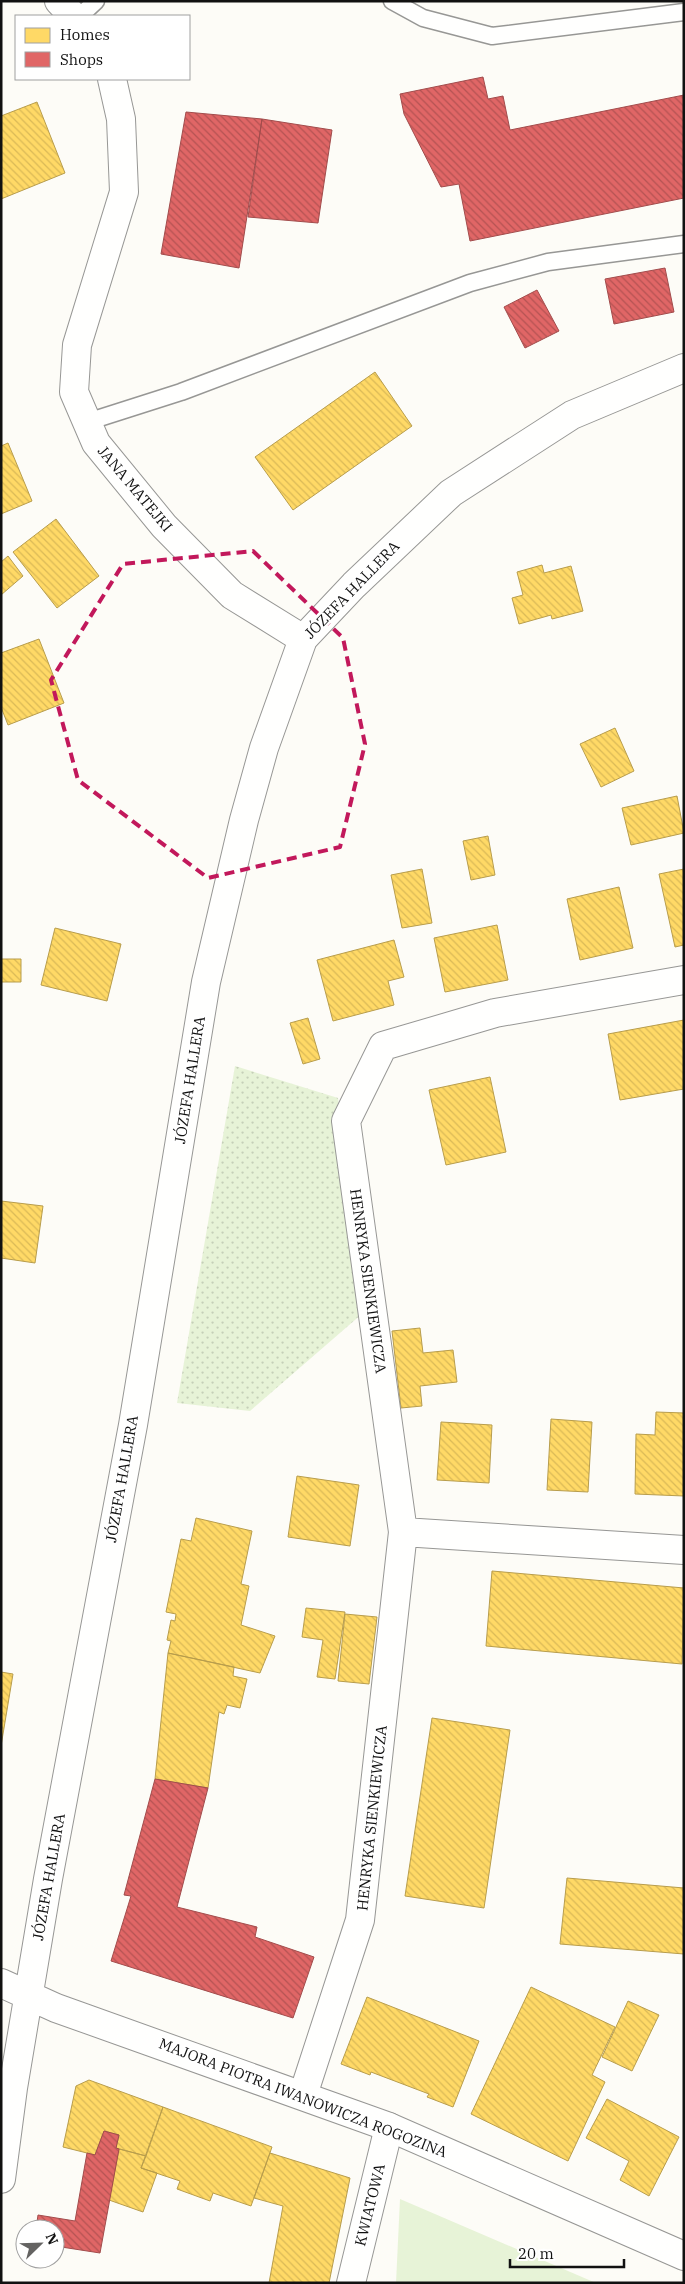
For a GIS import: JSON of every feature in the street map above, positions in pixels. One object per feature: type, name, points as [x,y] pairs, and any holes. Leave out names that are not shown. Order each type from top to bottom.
[{"type":"street","points":[[59,1],[72,15]]},
{"type":"street","name":"JANA MATEJKI","points":[[112,80],[121,118],[124,192],[77,345],[74,392],[96,443],[164,526],[232,595],[304,639]]},
{"type":"street","name":"JÓZEFA HALLERA","points":[[1,2179],[13,2088],[48,1879],[132,1426],[206,982],[244,820],[264,748],[304,639],[354,585],[451,493],[572,416],[684,368]]},
{"type":"street","name":"HENRYKA SIENKIEWICZA","points":[[303,2095],[360,1920],[403,1532],[346,1121],[383,1046],[495,1013],[684,980]]},
{"type":"street","points":[[403,1532],[684,1550]]},
{"type":"street","name":"MAJORA PIOTRA IWANOWICZA ROGOZINA","points":[[1,1983],[30,1994],[56,2008],[389,2127],[684,2256]]},
{"type":"street","name":"KWIATOWA","points":[[351,2283],[389,2127]]},
{"type":"lane","points":[[81,15],[96,1]]},
{"type":"lane","points":[[392,1],[423,18],[492,36],[684,12]]},
{"type":"lane","points":[[87,422],[180,392],[470,283],[548,262],[684,244]]},
{"type":"highlighted area","points":[[253,551],[343,638],[365,744],[340,847],[208,878],[78,780],[51,680],[123,564]]},
{"type":"green space","points":[[235,1066],[338,1098],[363,1313],[250,1411],[177,1403]]},
{"type":"green space","points":[[400,2199],[596,2283],[396,2283]]},
{"type":"building: Homes","points":[[37,102],[65,173],[1,199],[1,116]]},
{"type":"building: Homes","points":[[375,372],[412,426],[293,510],[255,457]]},
{"type":"building: Homes","points":[[8,443],[32,501],[1,514],[1,446]]},
{"type":"building: Homes","points":[[56,519],[99,576],[57,608],[13,552]]},
{"type":"building: Homes","points":[[8,556],[23,576],[1,595],[1,562]]},
{"type":"building: Homes","points":[[542,565],[544,573],[571,566],[583,611],[552,619],[551,615],[519,624],[512,598],[523,595],[517,572]]},
{"type":"building: Homes","points":[[39,639],[64,703],[8,725],[1,707],[1,653]]},
{"type":"building: Homes","points":[[615,728],[634,771],[601,787],[580,744]]},
{"type":"building: Homes","points":[[677,796],[684,833],[631,845],[622,808]]},
{"type":"building: Homes","points":[[488,836],[495,875],[471,880],[463,841]]},
{"type":"building: Homes","points":[[422,869],[432,923],[402,928],[391,875]]},
{"type":"building: Homes","points":[[684,869],[684,945],[675,947],[659,874]]},
{"type":"building: Homes","points":[[619,887],[633,948],[580,960],[567,899]]},
{"type":"building: Homes","points":[[497,925],[508,980],[445,992],[434,938]]},
{"type":"building: Homes","points":[[55,928],[121,944],[107,1001],[41,985]]},
{"type":"building: Homes","points":[[394,940],[404,977],[388,981],[394,1005],[333,1021],[317,960]]},
{"type":"building: Homes","points":[[1,959],[21,959],[21,982],[1,982]]},
{"type":"building: Homes","points":[[308,1018],[320,1059],[303,1064],[290,1023]]},
{"type":"building: Homes","points":[[684,1020],[684,1089],[620,1100],[608,1034]]},
{"type":"building: Homes","points":[[490,1077],[506,1152],[446,1165],[429,1090]]},
{"type":"building: Homes","points":[[1,1201],[43,1206],[35,1263],[1,1258]]},
{"type":"building: Homes","points":[[420,1328],[423,1353],[453,1350],[457,1382],[420,1386],[422,1406],[401,1408],[392,1331]]},
{"type":"building: Homes","points":[[656,1412],[684,1413],[684,1496],[635,1494],[636,1434],[655,1435]]},
{"type":"building: Homes","points":[[551,1419],[592,1422],[588,1492],[547,1490]]},
{"type":"building: Homes","points":[[441,1422],[492,1425],[489,1483],[437,1480]]},
{"type":"building: Homes","points":[[297,1476],[359,1485],[350,1546],[288,1537]]},
{"type":"building: Homes","points":[[196,1518],[252,1531],[241,1584],[249,1586],[241,1625],[275,1636],[260,1673],[168,1653],[171,1641],[167,1640],[171,1620],[175,1621],[176,1614],[166,1612],[181,1539],[191,1541]]},
{"type":"building: Homes","points":[[492,1571],[684,1588],[682,1664],[486,1646]]},
{"type":"building: Homes","points":[[306,1608],[345,1612],[335,1679],[317,1677],[323,1640],[302,1637]]},
{"type":"building: Homes","points":[[345,1614],[377,1617],[369,1684],[338,1681]]},
{"type":"building: Homes","points":[[168,1653],[234,1667],[233,1676],[247,1679],[240,1708],[227,1705],[224,1714],[219,1712],[208,1788],[155,1779]]},
{"type":"building: Homes","points":[[1,1672],[13,1674],[1,1746]]},
{"type":"building: Homes","points":[[432,1718],[510,1730],[484,1908],[405,1896]]},
{"type":"building: Homes","points":[[567,1878],[684,1888],[684,1954],[560,1944]]},
{"type":"building: Homes","points":[[531,1987],[615,2027],[592,2075],[605,2082],[568,2161],[471,2114]]},
{"type":"building: Homes","points":[[367,1997],[479,2041],[453,2107],[427,2097],[429,2094],[371,2072],[370,2075],[341,2064]]},
{"type":"building: Homes","points":[[628,2001],[659,2015],[632,2071],[602,2057]]},
{"type":"building: Homes","points":[[89,2080],[163,2107],[146,2156],[116,2148],[119,2135],[104,2131],[95,2155],[63,2147],[76,2086]]},
{"type":"building: Homes","points":[[607,2099],[679,2137],[649,2196],[620,2180],[629,2161],[586,2138]]},
{"type":"building: Homes","points":[[163,2107],[272,2147],[251,2206],[213,2193],[210,2201],[177,2189],[180,2181],[141,2168]]},
{"type":"building: Homes","points":[[119,2149],[146,2156],[141,2168],[157,2173],[143,2212],[109,2200]]},
{"type":"building: Homes","points":[[270,2153],[350,2178],[329,2283],[269,2283],[283,2206],[254,2198]]},
{"type":"building: Shops","points":[[483,77],[488,99],[503,96],[510,130],[684,95],[684,198],[470,241],[459,184],[441,187],[404,114],[400,94]]},
{"type":"building: Shops","points":[[186,112],[262,119],[239,268],[161,254]]},
{"type":"building: Shops","points":[[262,119],[332,130],[318,223],[248,217]]},
{"type":"building: Shops","points":[[665,268],[674,312],[614,324],[605,279]]},
{"type":"building: Shops","points":[[537,290],[559,331],[525,348],[504,307]]},
{"type":"building: Shops","points":[[155,1779],[208,1788],[177,1907],[257,1927],[255,1937],[314,1957],[293,2018],[111,1961],[131,1896],[124,1895]]},
{"type":"building: Shops","points":[[104,2131],[119,2135],[116,2148],[119,2149],[100,2253],[65,2248],[65,2219],[75,2221],[87,2153],[95,2155]]},
{"type":"building: Shops","points":[[38,2215],[63,2219],[37,2219]]}]
